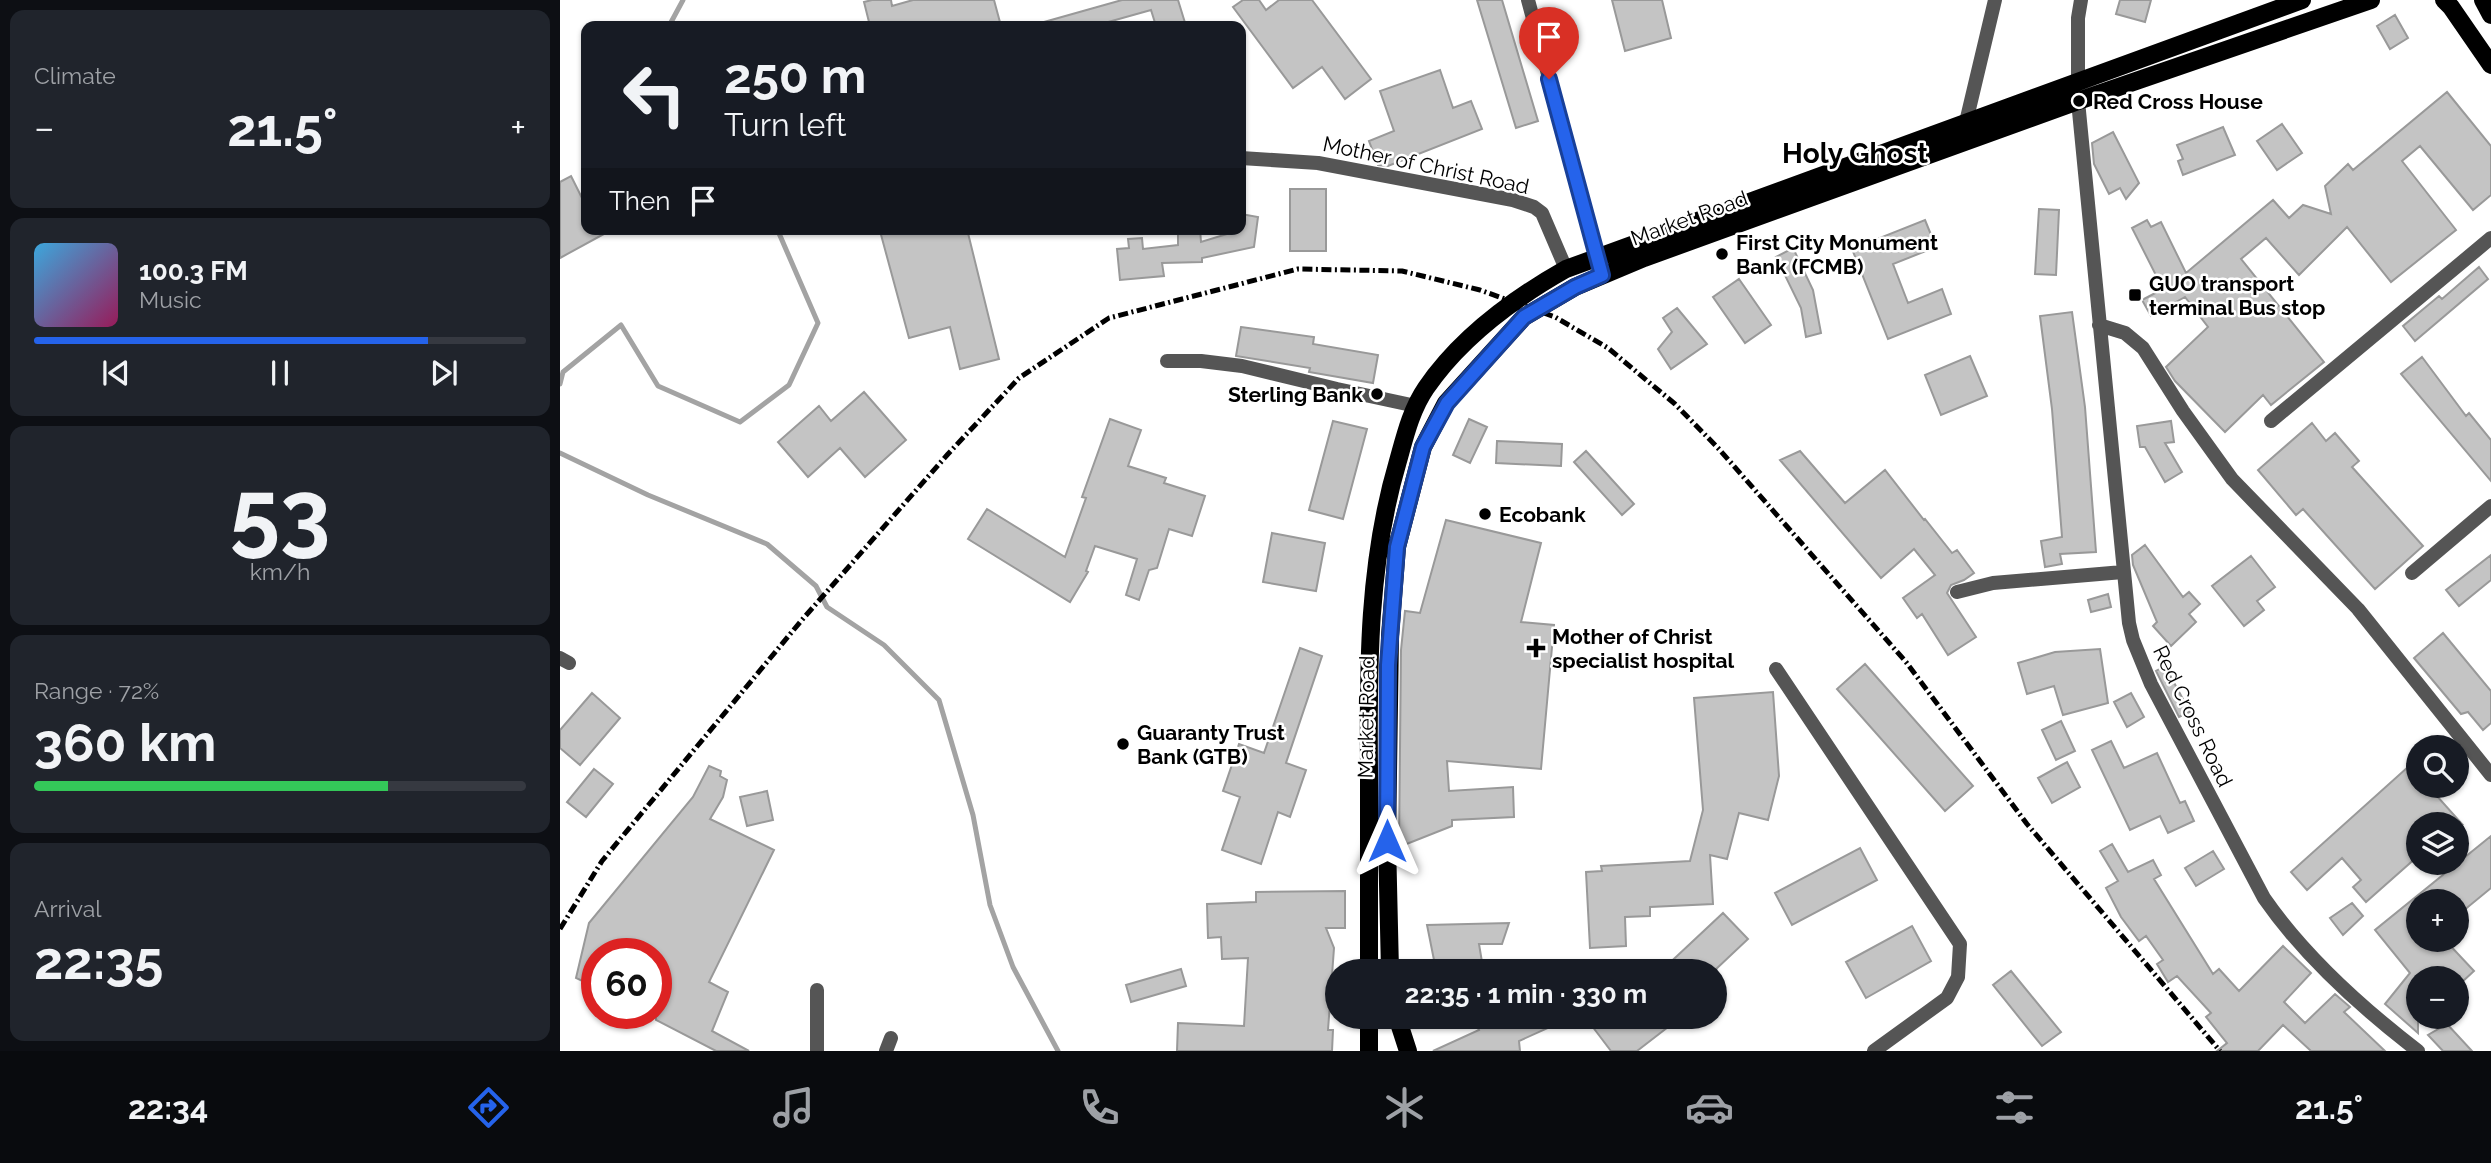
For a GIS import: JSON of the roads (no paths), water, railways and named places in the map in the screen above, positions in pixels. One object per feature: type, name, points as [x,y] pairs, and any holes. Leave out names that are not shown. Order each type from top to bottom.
[{"type":"main road","name":"Market Road","points":[[1369,959],[1368,672],[1376,561],[1385,504],[1407,429],[1426,388],[1446,363],[1507,306],[1566,268],[2302,0]]},
{"type":"main road","name":"Market Road","points":[[1390,959],[1388,665],[1397,547],[1423,447],[1447,403],[1524,317],[1551,300],[1602,275],[2078,101],[2371,0]]},
{"type":"main road","points":[[2444,0],[2451,6],[2491,65]]},
{"type":"main road","points":[[2483,0],[2491,15]]},
{"type":"main road","points":[[1369,1029],[1369,1051]]},
{"type":"main road","points":[[1402,1029],[1408,1051]]},
{"type":"street","points":[[1528,0],[1602,275]]},
{"type":"street","points":[[1966,122],[1994,0]]},
{"type":"street","points":[[2078,81],[2078,18],[2081,0]]},
{"type":"street","name":"Red Cross Road","points":[[2078,101],[2115,466],[2123,572],[2133,640],[2151,684],[2264,898],[2278,918],[2320,964],[2390,1029],[2418,1051]]},
{"type":"street","name":"Mother of Christ Road","points":[[1246,158],[1318,163],[1513,200],[1542,213],[1566,268]]},
{"type":"street","points":[[2271,421],[2491,238]]},
{"type":"street","points":[[2099,325],[2125,333],[2143,348],[2183,411],[2232,479],[2358,609],[2491,775]]},
{"type":"street","points":[[1167,361],[1201,361],[1242,366],[1416,405]]},
{"type":"street","points":[[2413,573],[2491,506]]},
{"type":"street","points":[[1957,592],[1993,583],[2123,572]]},
{"type":"street","points":[[1776,669],[1960,944],[1958,977],[1947,998],[1874,1051]]},
{"type":"street","points":[[817,990],[817,1051]]},
{"type":"waterway","points":[[672,21],[683,0]]},
{"type":"waterway","points":[[560,384],[563,372],[621,325],[658,386],[740,422],[789,385],[818,323],[780,235]]},
{"type":"waterway","points":[[560,453],[648,495],[767,544],[816,586],[827,607],[884,645],[939,700],[973,815],[990,905],[1013,967],[1058,1051]]},
{"type":"railway","points":[[560,929],[602,861],[801,621],[1019,378],[1109,318],[1298,269],[1402,271],[1480,290],[1555,317],[1608,348],[1675,404],[1718,448],[1906,662],[2027,824],[2220,1051]]},
{"type":"place","name":"Red Cross House","points":[[2079,101]]},
{"type":"place","name":"First City Monument Bank (FCMB)","points":[[1722,254]]},
{"type":"place","name":"GUO transport terminal Bus stop","points":[[2135,295]]},
{"type":"place","name":"Sterling Bank","points":[[1377,394]]},
{"type":"place","name":"Ecobank","points":[[1485,514]]},
{"type":"place","name":"Mother of Christ specialist hospital","points":[[1536,648]]},
{"type":"place","name":"Guaranty Trust Bank (GTB)","points":[[1123,744]]},
{"type":"district","name":"Holy Ghost","points":[[1855,153]]}]
